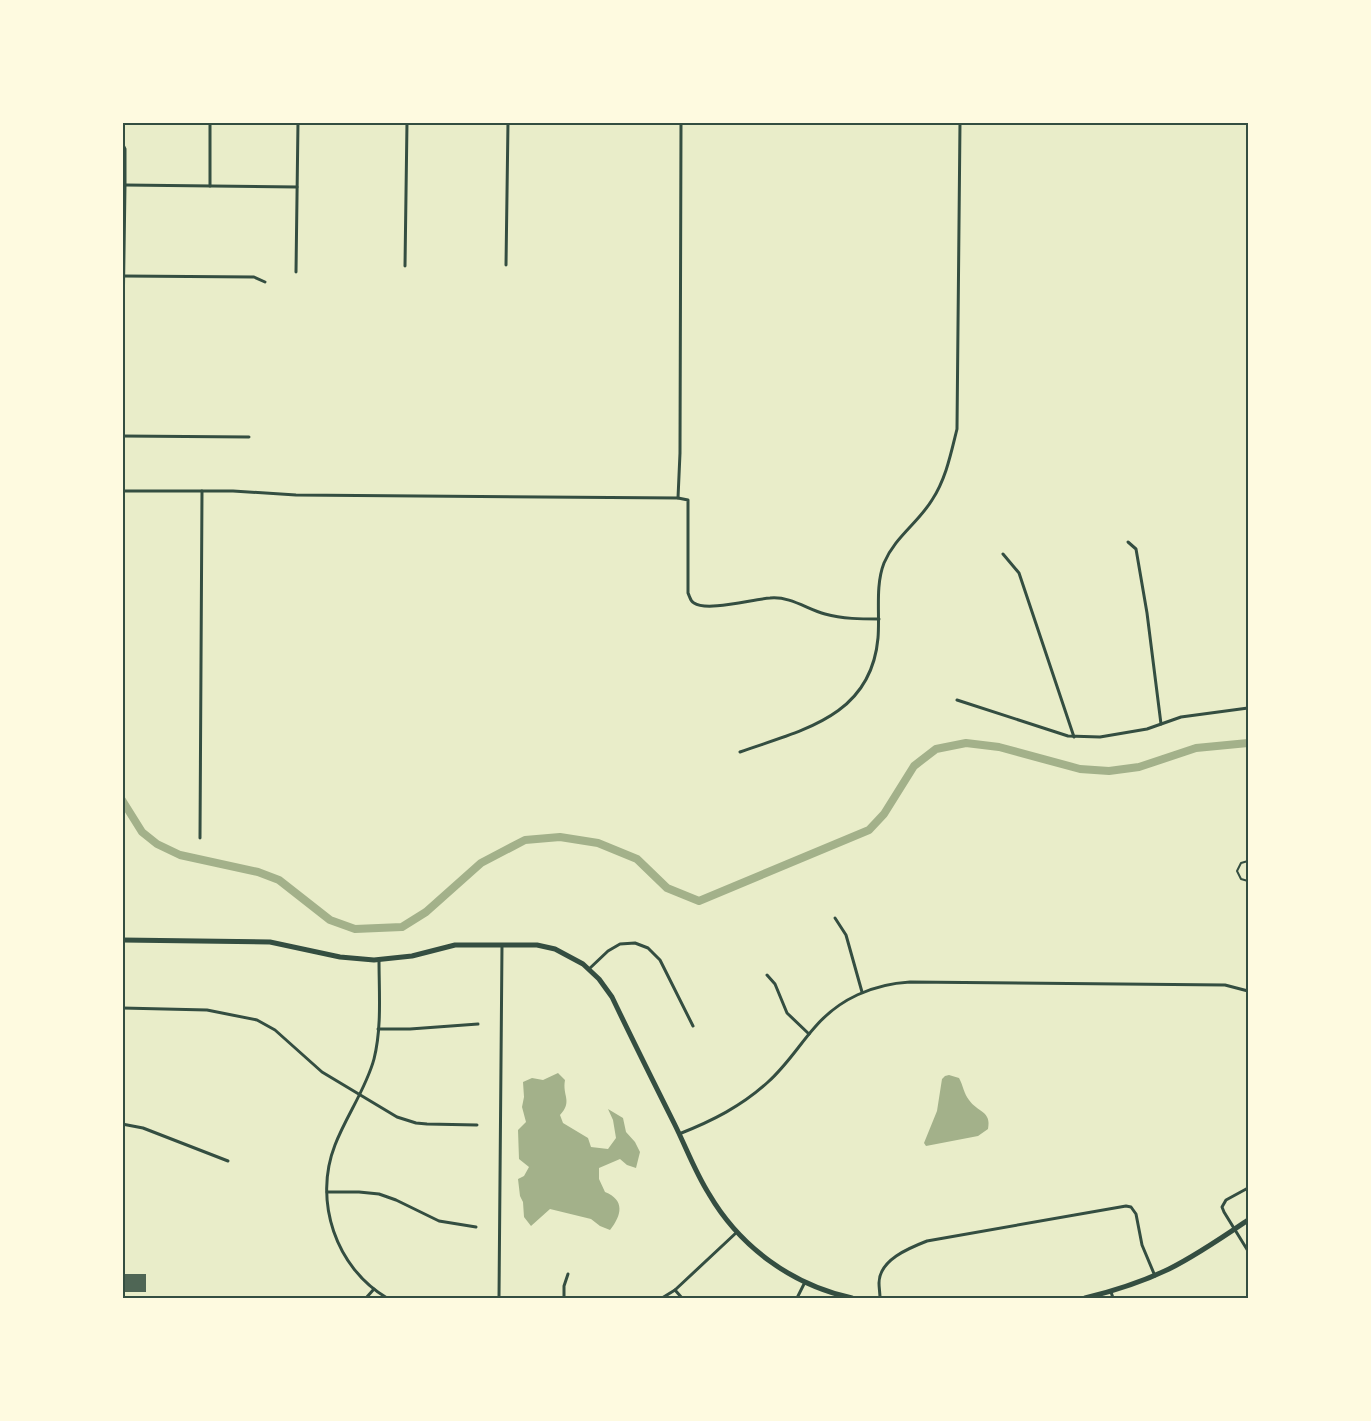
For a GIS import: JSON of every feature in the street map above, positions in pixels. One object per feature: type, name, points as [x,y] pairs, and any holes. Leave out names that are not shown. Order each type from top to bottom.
[{"type":"main road","points":[[122,940],[270,942],[340,958],[379,960],[412,956],[455,945],[502,944],[548,947],[570,956],[589,969],[612,997],[708,1193],[721,1213],[737,1232],[772,1264],[828,1292],[852,1298]]},
{"type":"main road","points":[[1085,1298],[1111,1292],[1154,1276],[1196,1254],[1248,1220]]},
{"type":"street","points":[[210,122],[210,186]]},
{"type":"street","points":[[296,272],[298,122]]},
{"type":"street","points":[[405,266],[407,122]]},
{"type":"street","points":[[506,265],[508,122]]},
{"type":"street","points":[[678,498],[680,453],[681,122]]},
{"type":"street","points":[[740,752],[827,719],[841,710],[858,692],[873,665],[877,649],[880,576],[884,564],[893,546],[932,501],[948,465],[957,429],[960,122]]},
{"type":"street","points":[[122,142],[125,149],[122,386]]},
{"type":"street","points":[[125,184],[297,187]]},
{"type":"street","points":[[124,276],[254,277],[265,282]]},
{"type":"street","points":[[122,436],[249,437]]},
{"type":"street","points":[[122,491],[202,491],[296,495],[678,498],[688,500],[688,593],[694,603],[699,605],[728,605],[753,599],[788,599],[824,614],[843,618],[879,619]]},
{"type":"street","points":[[200,838],[202,491]]},
{"type":"street","points":[[122,563],[124,537]]},
{"type":"street","points":[[1128,542],[1136,549],[1147,613],[1161,724]]},
{"type":"street","points":[[1003,554],[1018,573],[1074,736]]},
{"type":"street","points":[[957,700],[1068,736],[1100,737],[1147,728],[1181,717],[1248,708]]},
{"type":"street","points":[[835,918],[846,935],[862,992]]},
{"type":"street","points":[[589,969],[616,946],[630,943],[648,948],[660,960],[694,1026]]},
{"type":"street","points":[[499,1298],[502,944]]},
{"type":"street","points":[[379,960],[378,1029],[374,1060],[360,1095],[334,1147],[329,1168],[327,1192],[328,1213],[339,1246],[356,1272],[387,1298]]},
{"type":"street","points":[[768,975],[775,984],[787,1013],[809,1034]]},
{"type":"street","points":[[679,1134],[722,1115],[748,1098],[782,1068],[820,1021],[834,1009],[862,992],[892,984],[910,982],[1225,985],[1248,991]]},
{"type":"street","points":[[122,1008],[207,1010],[257,1020],[275,1030],[322,1072],[388,1112],[407,1120],[427,1124],[477,1125]]},
{"type":"street","points":[[378,1029],[410,1029],[478,1024]]},
{"type":"street","points":[[122,1124],[143,1128],[228,1161]]},
{"type":"street","points":[[1248,1188],[1226,1200],[1223,1204],[1224,1212],[1248,1251]]},
{"type":"street","points":[[327,1192],[379,1194],[396,1200],[439,1222],[476,1227]]},
{"type":"street","points":[[880,1298],[879,1281],[888,1264],[900,1254],[927,1241],[1126,1206],[1133,1209],[1136,1214],[1142,1245],[1154,1276]]},
{"type":"street","points":[[662,1298],[675,1290],[737,1232]]},
{"type":"street","points":[[564,1298],[564,1286],[568,1274]]},
{"type":"street","points":[[797,1298],[805,1282]]},
{"type":"street","points":[[366,1298],[374,1289]]},
{"type":"street","points":[[675,1290],[682,1298]]},
{"type":"street","points":[[1111,1292],[1112,1298]]},
{"type":"lane","points":[[1248,861],[1241,863],[1237,871],[1241,879],[1248,881]]},
{"type":"shaded area","points":[[558,1073],[565,1080],[564,1086],[567,1102],[560,1115],[563,1123],[588,1138],[591,1147],[608,1149],[616,1138],[613,1120],[608,1109],[623,1118],[626,1132],[635,1142],[640,1152],[636,1168],[627,1165],[620,1159],[599,1168],[599,1179],[605,1192],[616,1199],[620,1208],[617,1219],[610,1230],[600,1226],[591,1219],[550,1209],[531,1226],[524,1217],[518,1179],[524,1176],[529,1167],[519,1159],[518,1130],[526,1122],[522,1107],[524,1097],[523,1082],[532,1078],[543,1080]]},
{"type":"shaded area","points":[[949,1075],[959,1078],[969,1100],[986,1115],[989,1123],[988,1129],[978,1136],[926,1146],[924,1143],[937,1111],[942,1079]]},
{"type":"building","points":[[122,1274],[146,1274],[146,1292],[122,1292]]},
{"type":"waterway","points":[[122,800],[142,832],[157,844],[180,855],[258,872],[279,880],[330,920],[355,929],[402,927],[426,912],[481,863],[525,840],[560,837],[598,843],[637,859],[667,888],[699,901],[869,830],[884,814],[914,766],[936,749],[966,743],[999,747],[1080,769],[1109,771],[1139,767],[1196,748],[1248,743]]}]
